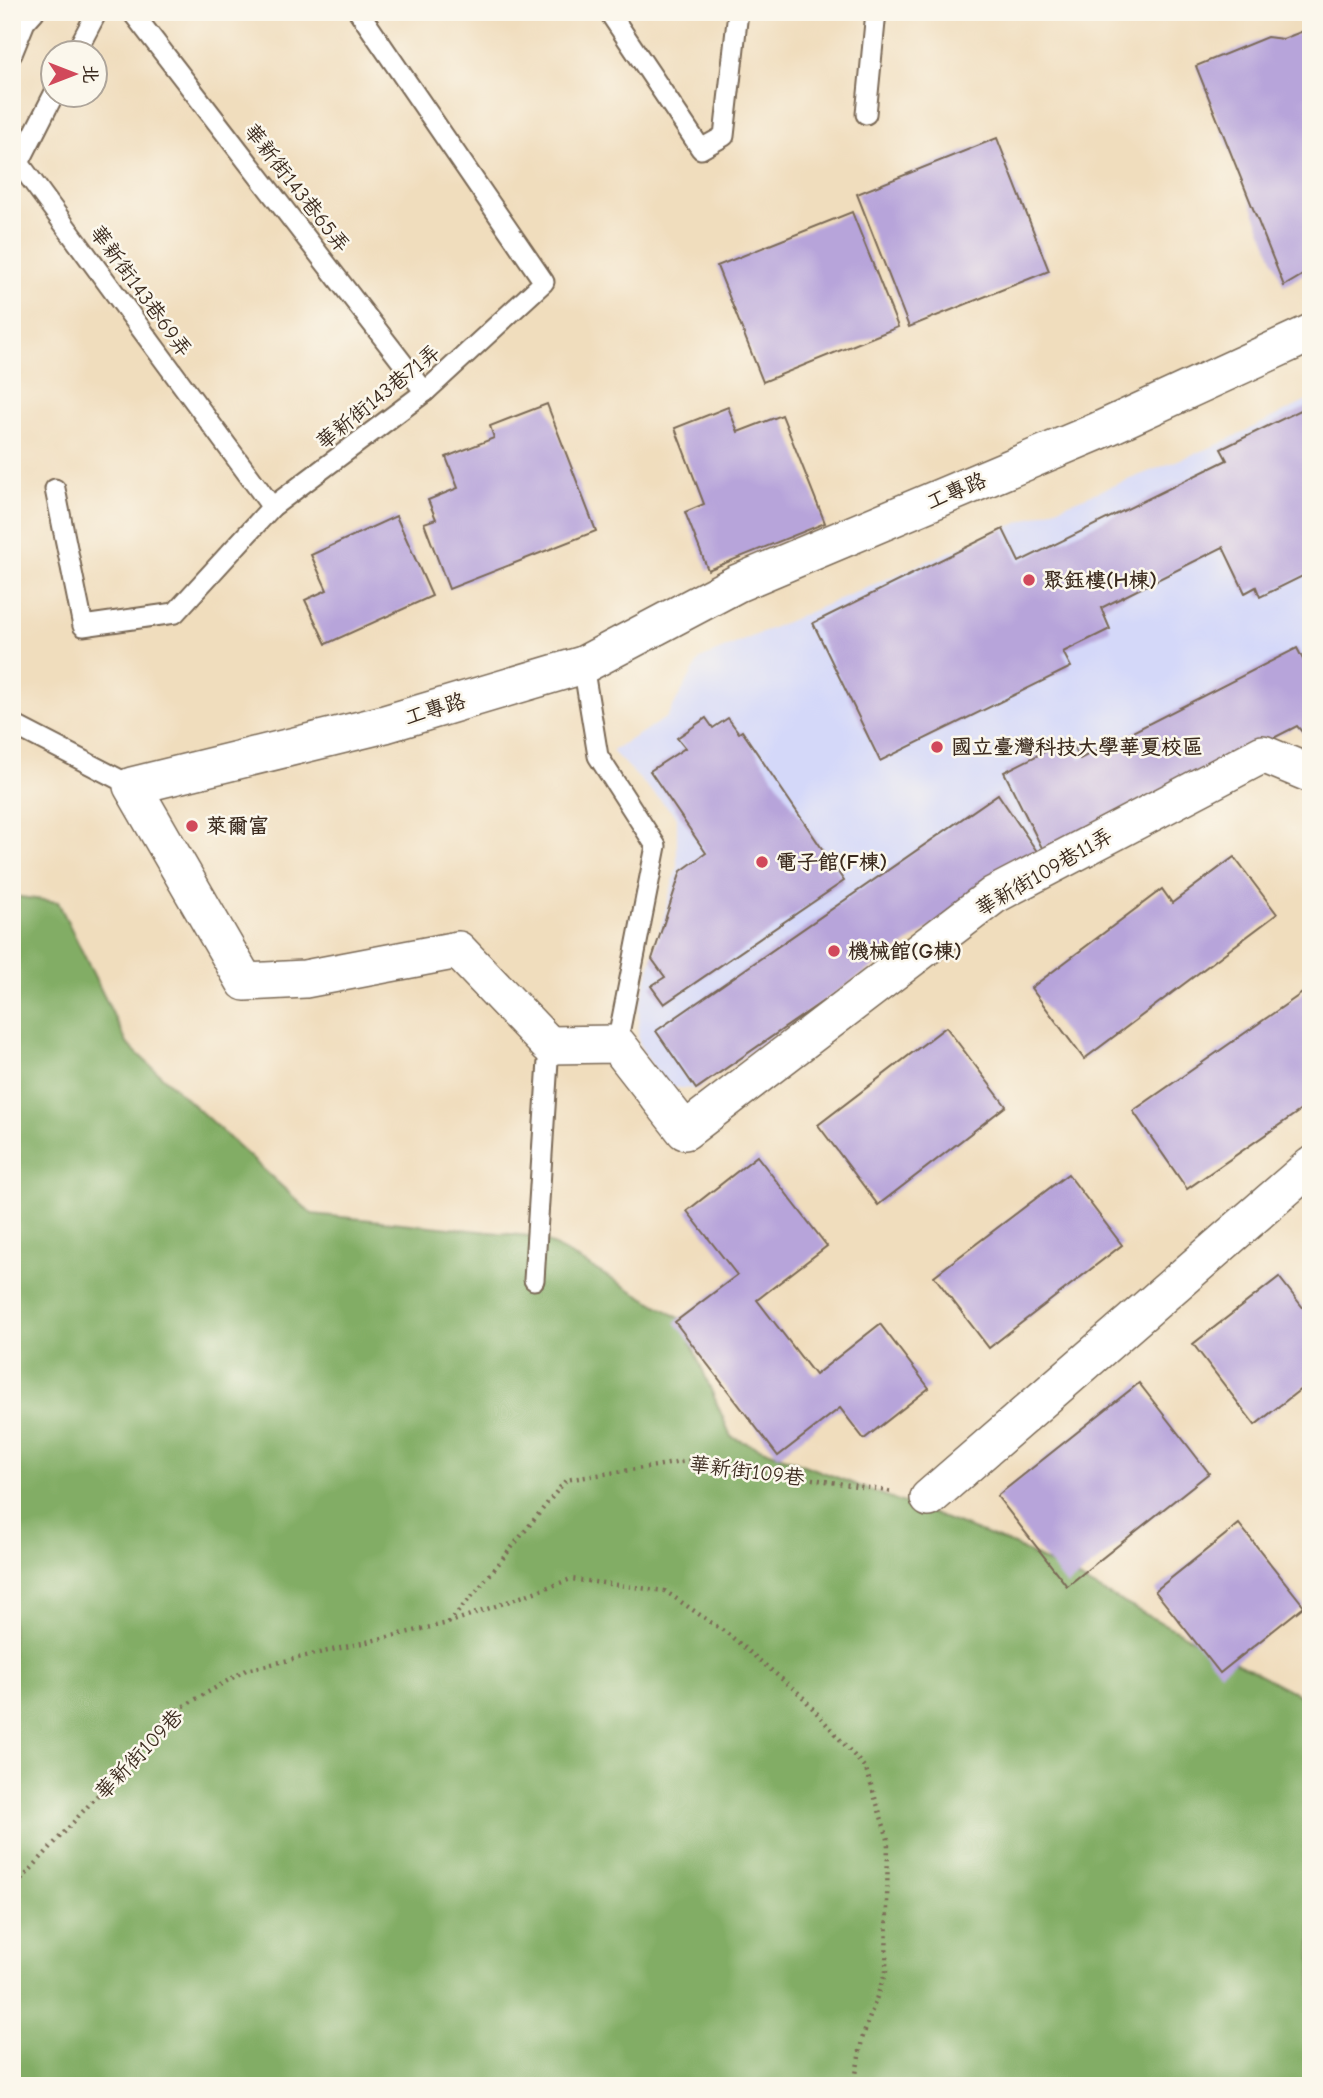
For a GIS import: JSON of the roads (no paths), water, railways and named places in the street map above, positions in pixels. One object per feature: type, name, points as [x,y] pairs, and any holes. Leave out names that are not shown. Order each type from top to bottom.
[{"type":"street","name":"工專路","points":[[132,786],[385,724],[583,665],[738,583],[1096,432],[1311,333]]},
{"type":"street","name":"華新街109巷11弄","points":[[617,1044],[685,1131],[994,895],[1263,754],[1311,774]]},
{"type":"street","points":[[132,786],[245,982],[305,979],[458,950],[548,1045],[617,1044]]},
{"type":"street","points":[[929,1498],[1311,1166]]},
{"type":"lane","points":[[12,54],[25,22],[34,12]]},
{"type":"lane","points":[[83,38],[97,12]]},
{"type":"lane","name":"華新街143巷65弄","points":[[132,12],[425,392]]},
{"type":"lane","name":"華新街143巷71弄","points":[[55,489],[83,626],[175,613],[272,507],[425,392],[544,282],[359,12]]},
{"type":"lane","points":[[609,12],[701,149],[724,136],[738,12]]},
{"type":"lane","points":[[866,114],[876,12]]},
{"type":"lane","name":"華新街143巷69弄","points":[[47,108],[19,163],[272,507]]},
{"type":"lane","points":[[583,665],[598,756],[656,846],[617,1044]]},
{"type":"lane","points":[[12,724],[132,786]]},
{"type":"lane","points":[[534,1280],[548,1045]]},
{"type":"place","name":"聚鈺樓(H棟)","points":[[1029,580]]},
{"type":"place","name":"國立臺灣科技大學華夏校區","points":[[937,747]]},
{"type":"place","name":"萊爾富","points":[[192,826]]},
{"type":"place","name":"電子館(F棟)","points":[[762,862]]},
{"type":"place","name":"機械館(G棟)","points":[[834,951]]}]
